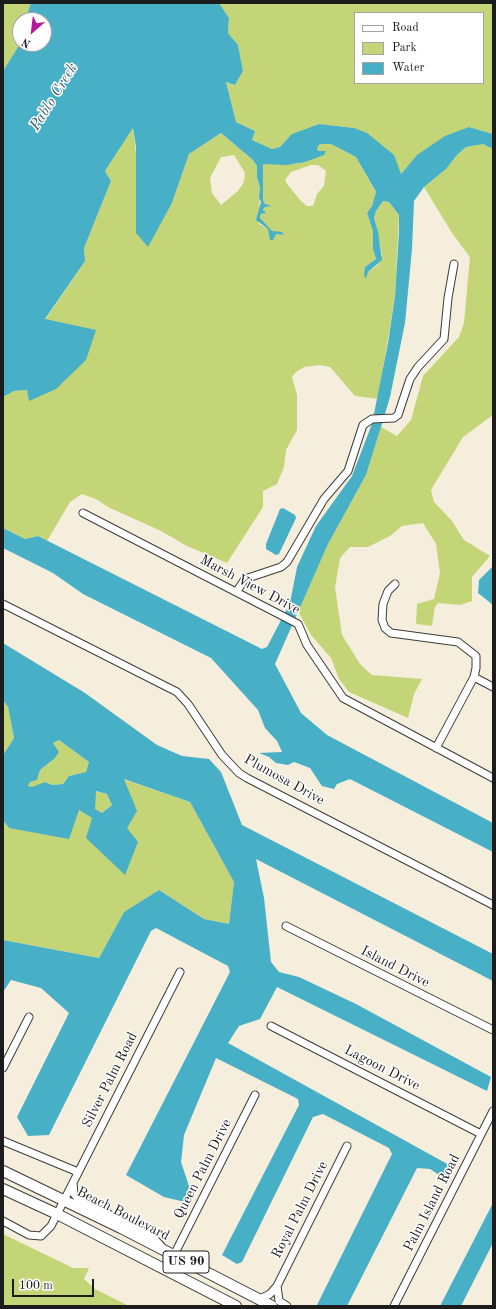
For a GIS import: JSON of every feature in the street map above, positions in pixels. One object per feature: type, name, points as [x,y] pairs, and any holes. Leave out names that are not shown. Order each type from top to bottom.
[{"type":"highway","name":"Beach Boulevard","points":[[3,1171],[170,1253],[272,1306]]},
{"type":"highway","name":"US 90","points":[[3,1189],[57,1214],[236,1306]]},
{"type":"highway","points":[[81,1227],[98,1229],[160,1259],[170,1253]]},
{"type":"highway","points":[[180,1277],[194,1272],[235,1293],[256,1297]]},
{"type":"street","points":[[237,591],[245,578],[281,566],[287,562],[324,499],[348,470],[363,425],[372,419],[389,419],[398,415],[410,379],[418,367],[444,340],[448,298],[454,264]]},
{"type":"street","name":"Marsh View Drive","points":[[83,513],[237,591],[298,624],[307,646],[343,698],[493,778]]},
{"type":"street","points":[[395,584],[388,592],[383,604],[382,620],[385,628],[391,633],[447,640],[465,646],[476,656],[474,677],[436,748]]},
{"type":"street","name":"Plumosa Drive","points":[[3,604],[177,692],[188,704],[228,761],[247,778],[493,906]]},
{"type":"street","points":[[474,677],[493,687]]},
{"type":"street","name":"Island Drive","points":[[286,926],[493,1030]]},
{"type":"street","name":"Silver Palm Road","points":[[3,1221],[29,1235],[40,1236],[51,1226],[180,972]]},
{"type":"street","points":[[3,1068],[29,1017]]},
{"type":"street","name":"Lagoon Drive","points":[[272,1026],[481,1134]]},
{"type":"street","name":"Queen Palm Drive","points":[[170,1253],[255,1095]]},
{"type":"street","name":"Palm Island Road","points":[[394,1306],[493,1111]]},
{"type":"street","points":[[3,1141],[78,1172]]},
{"type":"street","name":"Royal Palm Drive","points":[[256,1297],[270,1294],[277,1286],[347,1146]]},
{"type":"street","points":[[72,1183],[74,1194],[77,1198],[152,1236],[170,1253]]},
{"type":"street","points":[[277,1286],[279,1301],[287,1306]]},
{"type":"green space","points":[[3,3],[31,3],[28,12],[12,12],[12,52],[15,52],[3,71]]},
{"type":"green space","points":[[219,3],[493,3],[493,134],[469,127],[417,155],[401,174],[354,128],[319,124],[293,134],[280,147],[272,149],[252,140],[255,131],[236,122],[226,82],[235,85],[243,71],[238,45],[228,33],[229,18]]},
{"type":"green space","points":[[133,128],[147,247],[172,203],[189,154],[221,133],[253,160],[257,166],[257,177],[260,188],[259,224],[268,229],[270,236],[276,234],[283,235],[282,232],[272,232],[260,218],[265,207],[270,206],[265,204],[263,200],[262,164],[296,164],[326,151],[318,152],[317,148],[320,144],[331,144],[356,157],[376,193],[372,206],[367,213],[373,231],[373,249],[376,259],[365,267],[366,278],[368,272],[378,265],[382,254],[374,218],[376,211],[383,201],[389,202],[399,215],[395,296],[378,399],[355,396],[330,367],[320,365],[304,367],[296,372],[292,377],[297,395],[297,430],[286,450],[284,467],[277,484],[263,491],[263,507],[227,563],[187,546],[161,531],[108,507],[96,499],[82,494],[70,502],[47,541],[38,536],[25,539],[3,528],[3,397],[14,391],[27,390],[29,400],[45,320],[85,261],[84,248],[111,181],[105,171]],"holes":[[[234,155],[245,173],[244,182],[238,191],[221,205],[212,193],[210,178],[221,157]],[[311,165],[318,165],[326,171],[324,186],[317,194],[313,206],[307,206],[301,201],[285,180],[291,172]]]},
{"type":"green space","points":[[483,144],[493,149],[493,415],[463,437],[431,490],[434,502],[452,521],[464,540],[490,556],[472,577],[472,601],[460,605],[438,603],[435,607],[432,626],[416,624],[417,604],[434,599],[440,573],[436,544],[423,523],[402,526],[390,536],[368,547],[350,547],[340,558],[335,587],[342,635],[360,664],[372,675],[422,679],[414,694],[408,718],[349,692],[339,679],[331,658],[311,635],[298,611],[328,544],[366,475],[381,427],[397,436],[411,420],[423,376],[459,337],[464,323],[470,257],[452,233],[424,187],[446,169],[457,155],[466,147]]},
{"type":"green space","points":[[3,700],[8,707],[14,738],[3,755]]},
{"type":"green space","points":[[59,740],[89,762],[86,772],[69,776],[63,784],[52,785],[45,782],[32,788],[28,786],[30,782],[37,780],[40,770],[54,759],[53,743]]},
{"type":"green space","points":[[123,779],[190,802],[234,882],[229,924],[204,919],[159,890],[124,912],[99,958],[3,940],[3,820],[9,828],[79,810],[92,818],[127,828]]},
{"type":"green space","points":[[95,791],[107,794],[112,805],[102,813],[95,809]]},
{"type":"green space","points":[[3,1234],[73,1268],[89,1268],[84,1279],[95,1289],[129,1306],[3,1306]]},
{"type":"water","name":"Pablo Creek","points":[[31,3],[219,3],[229,18],[228,33],[238,45],[243,71],[235,85],[226,82],[236,122],[255,131],[252,140],[272,149],[280,147],[292,134],[319,124],[354,128],[367,133],[394,155],[401,174],[417,155],[445,136],[469,127],[493,134],[493,149],[483,144],[466,147],[457,155],[446,169],[424,187],[414,201],[412,249],[405,323],[390,397],[381,427],[366,475],[328,544],[275,664],[301,713],[327,735],[493,823],[493,852],[350,779],[337,784],[334,789],[322,786],[310,768],[294,762],[288,765],[276,763],[269,757],[259,753],[282,752],[277,741],[265,728],[258,710],[211,658],[83,594],[53,573],[3,548],[3,528],[25,539],[38,536],[262,649],[267,647],[290,603],[297,567],[316,526],[352,476],[372,424],[388,343],[395,296],[399,231],[399,215],[389,202],[383,201],[376,211],[374,218],[378,232],[382,260],[368,272],[366,279],[364,275],[365,267],[376,259],[373,249],[373,231],[367,213],[372,206],[376,192],[356,157],[331,144],[320,144],[317,148],[318,151],[326,151],[324,155],[305,162],[287,165],[263,164],[263,200],[265,204],[272,206],[265,207],[263,210],[266,213],[261,214],[260,218],[272,231],[282,232],[284,235],[276,234],[273,240],[270,240],[268,229],[256,220],[261,202],[259,198],[260,188],[257,177],[257,166],[253,160],[221,133],[189,154],[172,203],[148,247],[136,233],[136,147],[133,128],[105,171],[111,181],[84,248],[85,261],[45,319],[96,330],[86,360],[56,389],[29,401],[27,390],[14,391],[3,397],[3,71],[15,52],[52,52],[52,12],[28,12]]},
{"type":"water","points":[[283,508],[295,515],[296,518],[279,554],[276,555],[266,549],[266,544],[280,509]]},
{"type":"water","points":[[493,566],[493,605],[478,593],[479,580]]},
{"type":"water","points":[[3,643],[85,693],[157,745],[182,756],[209,759],[221,772],[242,825],[493,954],[493,981],[256,859],[264,898],[271,962],[279,972],[299,977],[356,1004],[491,1077],[487,1091],[277,987],[260,1019],[239,1026],[228,1043],[451,1166],[445,1179],[430,1169],[417,1168],[347,1306],[317,1305],[392,1154],[389,1148],[323,1114],[313,1117],[242,1262],[237,1264],[222,1255],[299,1105],[298,1099],[216,1058],[184,1135],[181,1162],[190,1189],[185,1202],[164,1197],[126,1175],[230,972],[228,966],[156,928],[151,931],[49,1135],[28,1136],[17,1117],[69,1013],[41,988],[11,980],[3,992],[3,940],[99,958],[124,912],[159,890],[204,919],[229,924],[234,882],[190,802],[124,779],[137,811],[127,828],[138,842],[125,875],[86,838],[92,818],[79,810],[69,839],[9,828],[3,820],[3,755],[14,738],[8,707],[3,700]],"holes":[[[59,740],[89,762],[86,772],[69,776],[63,784],[52,785],[45,782],[32,787],[28,786],[30,782],[37,780],[40,770],[54,759],[59,752],[53,743]],[[96,791],[107,794],[112,805],[102,813],[95,809]]]},
{"type":"water","points":[[493,1203],[493,1243],[461,1306],[440,1306]]}]
